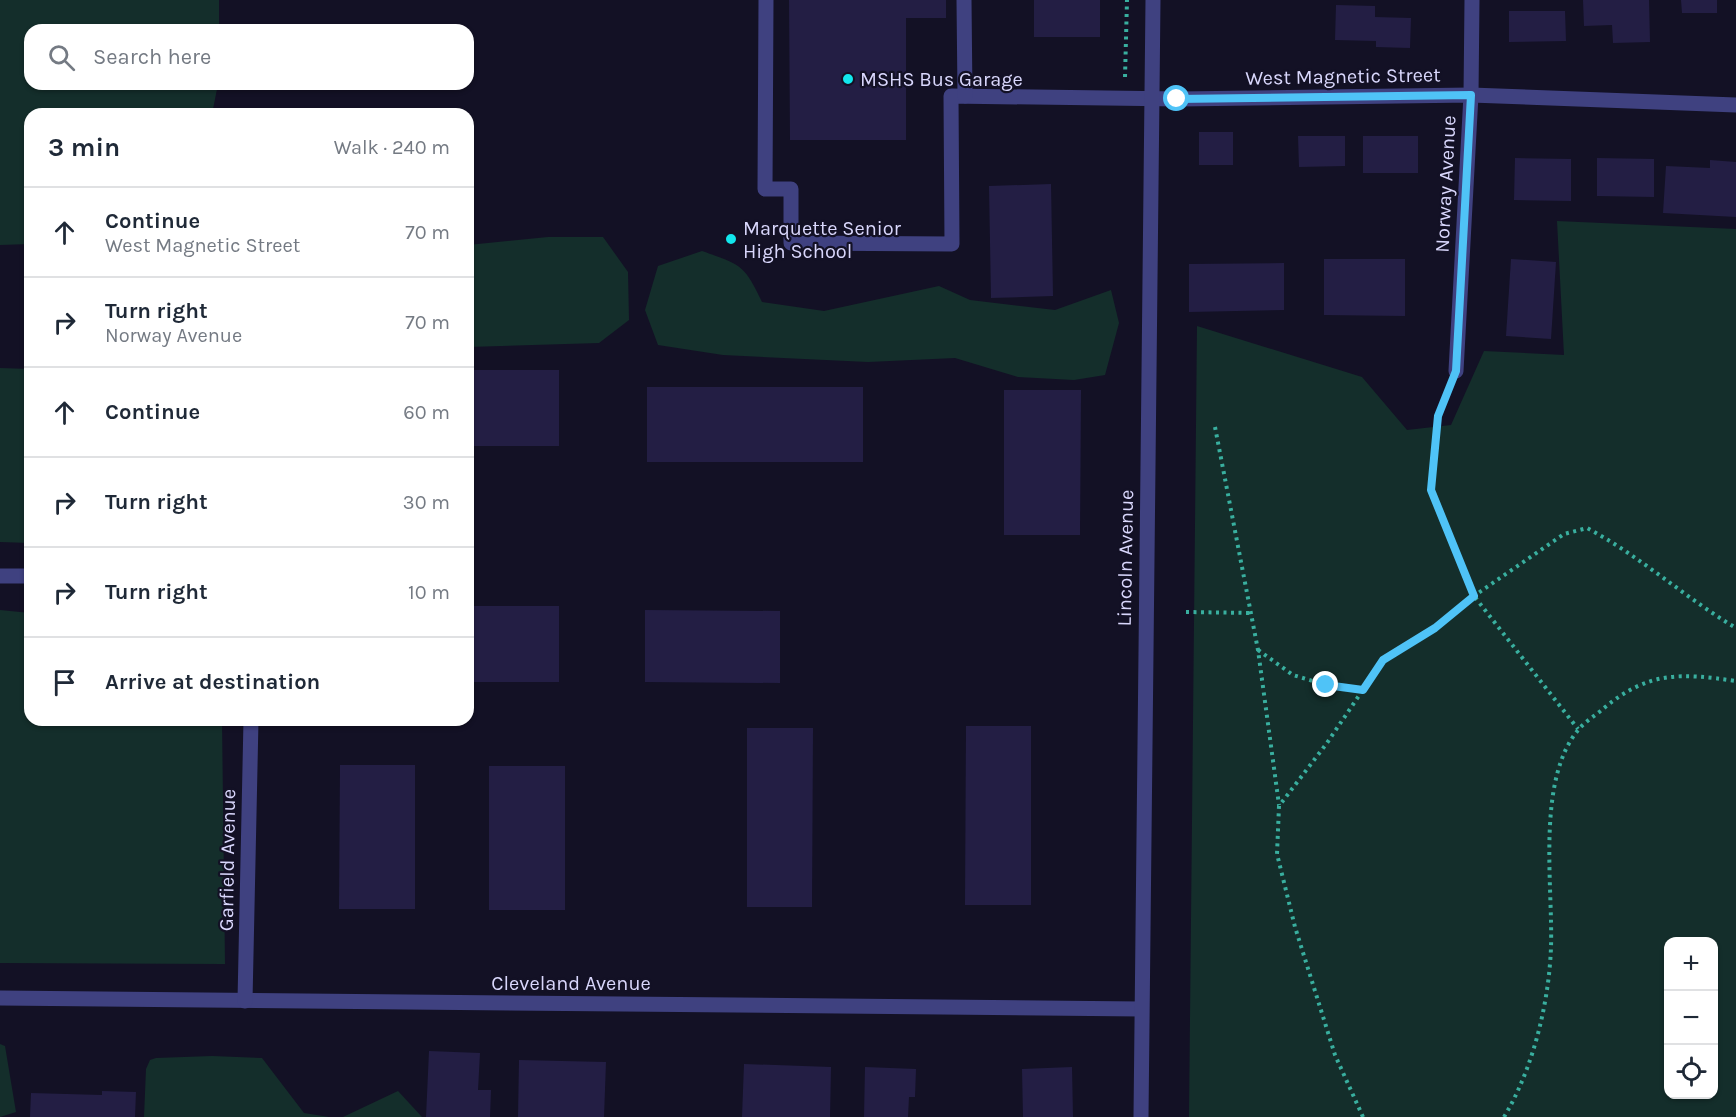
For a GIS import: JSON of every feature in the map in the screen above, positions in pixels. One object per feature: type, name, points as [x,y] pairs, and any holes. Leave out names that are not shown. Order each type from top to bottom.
[{"type":"street","points":[[766,0],[765,189],[791,189],[791,243],[952,244],[964,0]]},
{"type":"street","name":"Lincoln Avenue","points":[[1141,1117],[1153,0]]},
{"type":"street","name":"Norway Avenue","points":[[1456,371],[1471,95],[1472,0]]},
{"type":"street","name":"West Magnetic Street","points":[[958,96],[1151,99],[1471,95],[1736,105]]},
{"type":"street","points":[[0,576],[24,576]]},
{"type":"street","name":"Garfield Avenue","points":[[245,1001],[251,726]]},
{"type":"street","name":"Cleveland Avenue","points":[[0,998],[1141,1009]]},
{"type":"path","points":[[1121,99],[1126,70],[1127,0]]},
{"type":"path","points":[[1456,371],[1438,416],[1431,490],[1474,596],[1578,729]]},
{"type":"path","points":[[1215,427],[1258,650],[1279,806],[1277,854],[1294,927],[1335,1055],[1363,1117]]},
{"type":"path","points":[[1279,806],[1383,660],[1435,628],[1474,596],[1564,534],[1587,528],[1618,545],[1697,605],[1736,628]]},
{"type":"path","points":[[1186,612],[1251,613]]},
{"type":"path","points":[[1258,650],[1293,675],[1326,685],[1363,690]]},
{"type":"path","points":[[1504,1117],[1538,1039],[1551,949],[1548,831],[1559,767],[1578,729],[1620,695],[1649,679],[1699,675],[1736,681]]},
{"type":"green space","points":[[0,0],[219,0],[219,24],[24,24],[24,90],[217,90],[213,108],[24,108],[24,244],[0,245]]},
{"type":"green space","points":[[1557,221],[1736,229],[1736,1117],[1189,1117],[1197,326],[1362,377],[1407,430],[1451,425],[1484,351],[1564,355]]},
{"type":"green space","points":[[548,237],[603,237],[628,272],[629,320],[599,343],[474,347],[474,244]]},
{"type":"green space","points":[[702,251],[740,268],[751,280],[762,302],[824,311],[939,286],[970,300],[1055,310],[1111,290],[1119,323],[1105,375],[1074,380],[1018,377],[955,358],[868,362],[723,355],[658,345],[645,310],[658,266]]},
{"type":"green space","points":[[0,368],[24,369],[24,543],[0,542]]},
{"type":"green space","points":[[0,610],[24,612],[24,726],[222,726],[225,964],[0,963]]},
{"type":"green space","points":[[0,1044],[5,1046],[16,1112],[0,1117]]},
{"type":"green space","points":[[212,1056],[262,1058],[304,1113],[329,1117],[144,1117],[146,1069],[150,1060]]},
{"type":"green space","points":[[398,1091],[422,1117],[343,1117]]},
{"type":"building","name":"MSHS Bus Garage","points":[[789,0],[946,0],[946,18],[906,18],[906,140],[790,140]]},
{"type":"building","points":[[1034,0],[1100,0],[1100,37],[1034,37]]},
{"type":"building","points":[[1583,0],[1649,0],[1650,42],[1613,43],[1612,25],[1584,26]]},
{"type":"building","points":[[1681,0],[1717,0],[1717,13],[1682,13]]},
{"type":"building","points":[[1336,5],[1375,6],[1375,17],[1411,18],[1410,48],[1376,47],[1376,41],[1335,40]]},
{"type":"building","points":[[1509,11],[1565,11],[1566,41],[1509,42]]},
{"type":"building","points":[[1199,132],[1233,132],[1233,165],[1199,165]]},
{"type":"building","points":[[1298,136],[1345,136],[1345,166],[1299,167]]},
{"type":"building","points":[[1363,136],[1418,136],[1418,173],[1363,173]]},
{"type":"building","points":[[1515,158],[1571,159],[1571,201],[1514,200]]},
{"type":"building","points":[[1597,158],[1654,159],[1654,197],[1597,196]]},
{"type":"building","points":[[1710,160],[1736,162],[1736,217],[1663,213],[1666,166],[1710,168]]},
{"type":"building","points":[[1051,184],[1053,296],[991,298],[989,186]]},
{"type":"building","points":[[1324,259],[1405,259],[1405,316],[1324,315]]},
{"type":"building","points":[[1511,259],[1556,262],[1551,339],[1506,336]]},
{"type":"building","points":[[1284,263],[1284,310],[1189,312],[1189,264]]},
{"type":"building","points":[[474,370],[559,370],[559,446],[474,446]]},
{"type":"building","points":[[647,387],[863,387],[863,462],[647,462]]},
{"type":"building","points":[[1004,390],[1081,390],[1080,535],[1004,535]]},
{"type":"building","points":[[474,606],[559,606],[559,682],[474,682]]},
{"type":"building","points":[[645,610],[780,611],[780,683],[645,682]]},
{"type":"building","points":[[966,726],[1031,726],[1031,905],[965,905]]},
{"type":"building","points":[[747,728],[813,728],[812,907],[747,907]]},
{"type":"building","points":[[340,765],[415,765],[415,909],[339,909]]},
{"type":"building","points":[[489,766],[565,766],[565,910],[489,910]]},
{"type":"building","points":[[429,1051],[480,1053],[478,1090],[491,1090],[490,1117],[426,1117]]},
{"type":"building","points":[[519,1060],[606,1062],[604,1117],[518,1117]]},
{"type":"building","points":[[744,1064],[831,1067],[830,1117],[742,1117]]},
{"type":"building","points":[[865,1067],[916,1069],[915,1097],[909,1097],[908,1117],[864,1117]]},
{"type":"building","points":[[1072,1067],[1073,1117],[1023,1117],[1022,1069]]},
{"type":"building","points":[[102,1091],[136,1092],[135,1117],[30,1117],[31,1093],[102,1095]]},
{"type":"place","name":"MSHS Bus Garage","points":[[848,79]]},
{"type":"place","name":"Marquette Senior High School","points":[[731,239]]},
{"type":"route","points":[[1177,99],[1471,95],[1456,371],[1438,416],[1431,490],[1474,596],[1435,628],[1383,660],[1363,690],[1326,685]]}]
